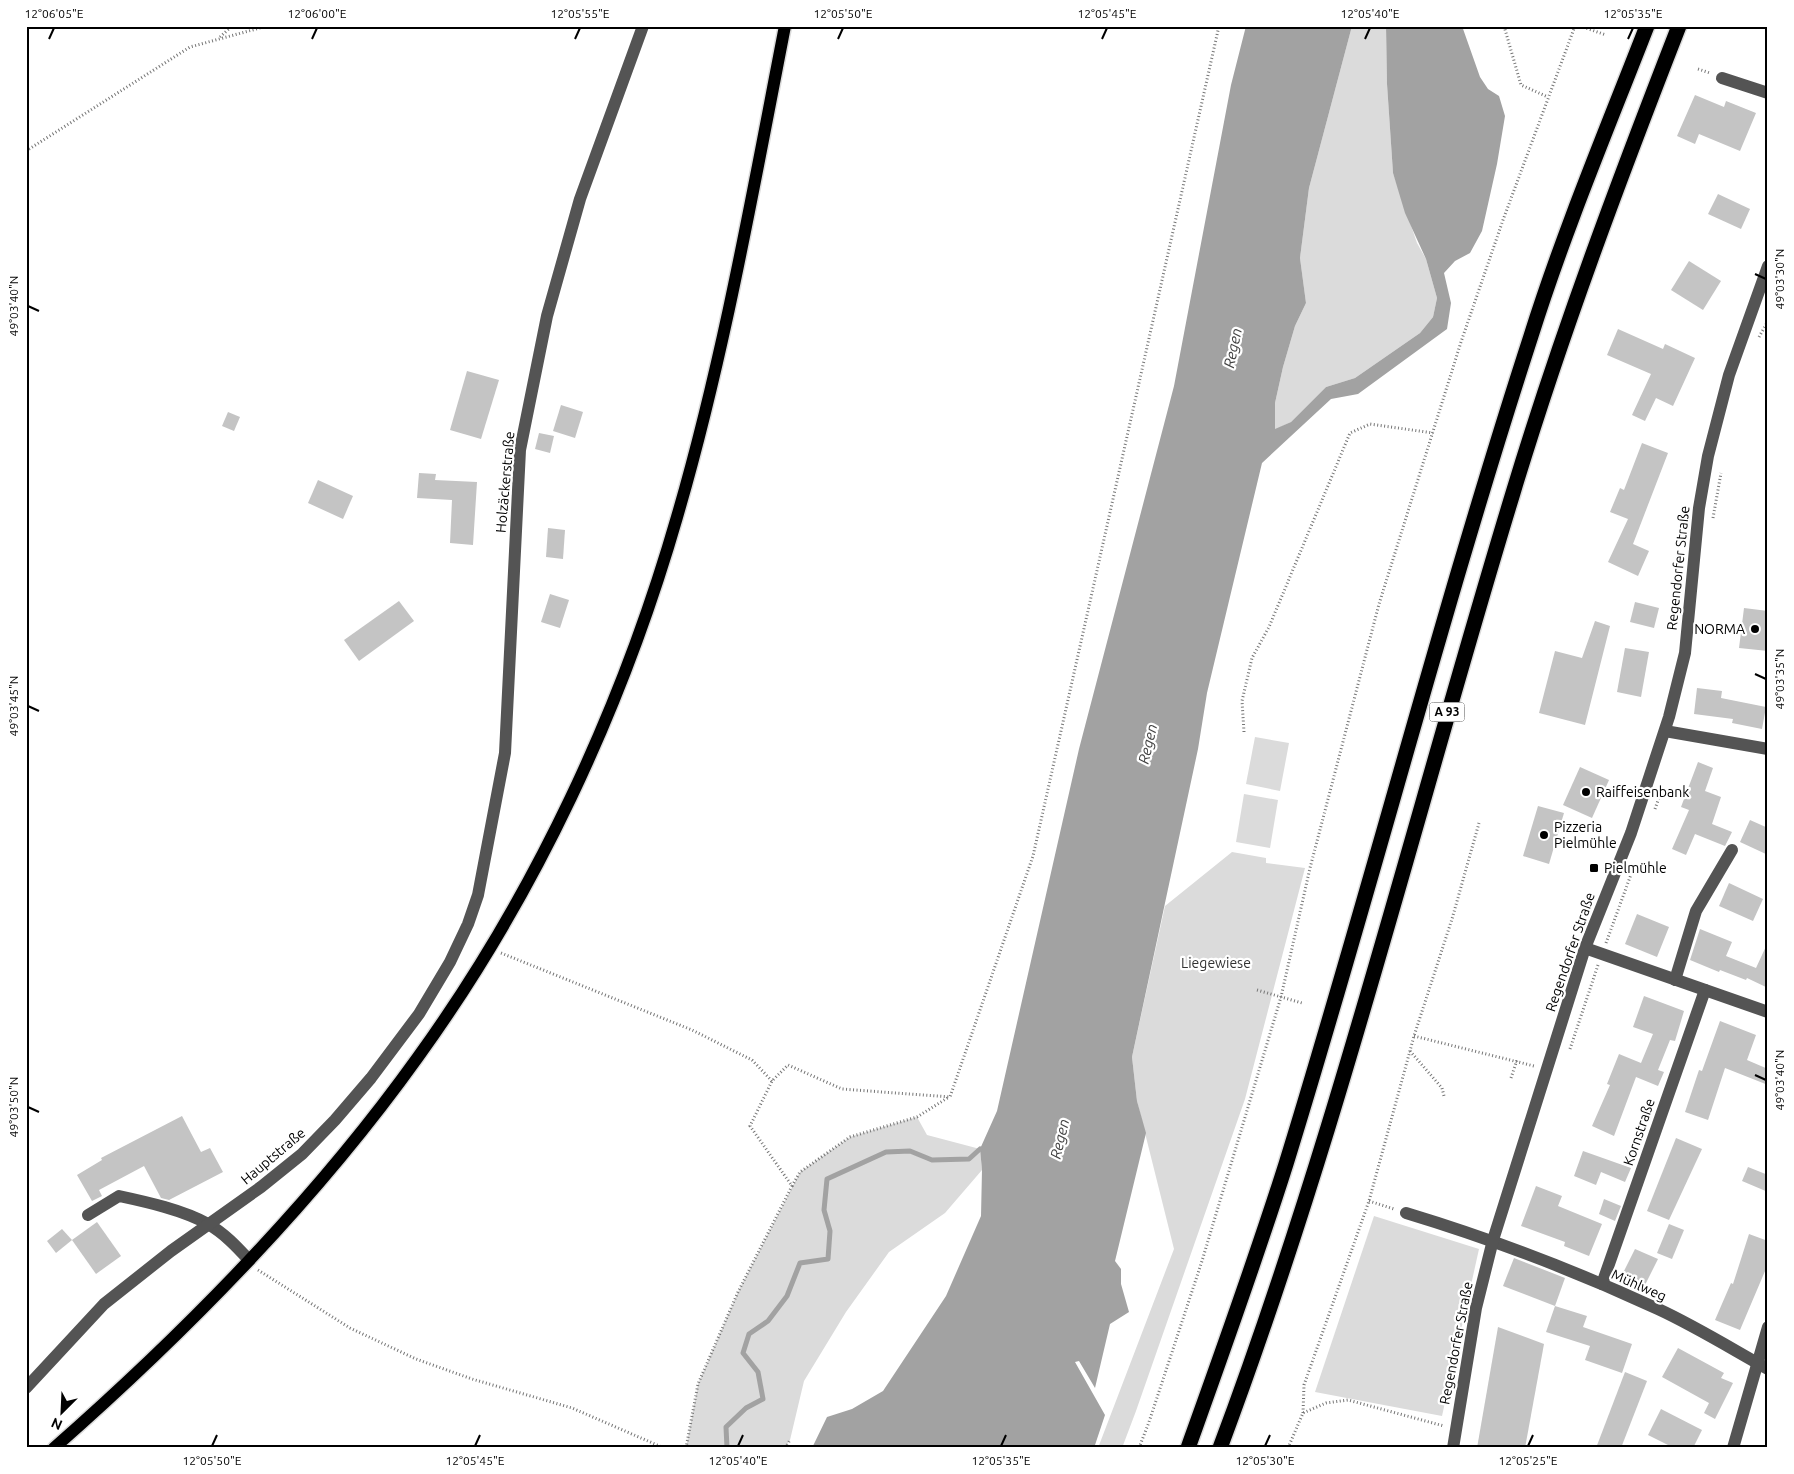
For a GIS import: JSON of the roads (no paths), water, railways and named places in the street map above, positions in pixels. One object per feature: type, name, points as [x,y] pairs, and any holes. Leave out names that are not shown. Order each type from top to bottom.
[{"type":"highway","name":"A 93","points":[[1188,1448],[1236,1316],[1285,1166],[1481,496],[1532,332],[1588,175],[1647,26]]},
{"type":"highway","name":"A 93","points":[[1220,1448],[1291,1243],[1382,945],[1513,491],[1561,340],[1618,184],[1680,26]]},
{"type":"main road","points":[[54,1448],[159,1350],[249,1260],[375,1115],[419,1056],[487,951],[543,852],[586,762],[621,681],[671,536],[705,410],[734,286],[786,26]]},
{"type":"street","name":"Holzäckerstraße","points":[[478,895],[505,753],[520,450],[547,316],[580,199],[644,26]]},
{"type":"street","points":[[1722,78],[1768,93]]},
{"type":"street","name":"Regendorfer Straße","points":[[1453,1448],[1476,1308],[1493,1240],[1585,948],[1630,833],[1665,730],[1685,653],[1699,508],[1708,456],[1729,375],[1767,272]]},
{"type":"street","points":[[1665,730],[1768,749]]},
{"type":"street","points":[[1675,980],[1696,910],[1732,850]]},
{"type":"street","name":"Hauptstraße","points":[[26,1388],[104,1304],[208,1224],[261,1187],[302,1154],[336,1120],[371,1078],[419,1014],[450,962],[478,895]]},
{"type":"street","points":[[1585,948],[1768,1012]]},
{"type":"street","name":"Kornstraße","points":[[1602,1284],[1705,990]]},
{"type":"street","points":[[88,1215],[119,1196],[154,1203],[208,1224],[236,1246],[249,1260]]},
{"type":"street","name":"Mühlweg","points":[[1406,1213],[1493,1240],[1602,1284],[1659,1309],[1763,1366]]},
{"type":"street","points":[[1733,1448],[1763,1366],[1768,1328]]},
{"type":"water","name":"Regen","points":[[1246,26],[1352,26],[1309,188],[1300,258],[1306,303],[1295,326],[1283,367],[1275,403],[1275,429],[1291,422],[1326,387],[1355,378],[1420,333],[1433,317],[1437,298],[1426,259],[1405,213],[1393,173],[1387,84],[1386,26],[1462,26],[1480,77],[1488,89],[1499,96],[1505,116],[1497,164],[1482,231],[1470,253],[1455,261],[1444,273],[1451,303],[1447,329],[1358,394],[1331,399],[1262,463],[1207,693],[1198,749],[1132,1057],[1137,1101],[1146,1133],[1115,1261],[1121,1269],[1121,1284],[1129,1312],[1110,1324],[1095,1388],[1079,1361],[1075,1362],[1105,1415],[1094,1448],[1071,1445],[1070,1448],[812,1448],[827,1417],[852,1409],[883,1391],[946,1296],[981,1216],[982,1170],[980,1149],[997,1111],[1079,749],[1174,386],[1231,85]]},
{"type":"waterway","points":[[727,1448],[726,1427],[746,1408],[763,1399],[758,1372],[743,1353],[749,1334],[768,1321],[787,1296],[800,1263],[828,1259],[830,1231],[824,1210],[827,1179],[886,1152],[910,1151],[932,1160],[969,1159],[980,1149]]},
{"type":"place","name":"NORMA","points":[[1755,629]]},
{"type":"place","name":"Raiffeisenbank","points":[[1586,792]]},
{"type":"place","name":"Pizzeria Pielmühle","points":[[1544,835]]},
{"type":"place","name":"Pielmühle","points":[[1594,868]]},
{"type":"park label","name":"Liegewiese","points":[[1216,963]]}]
